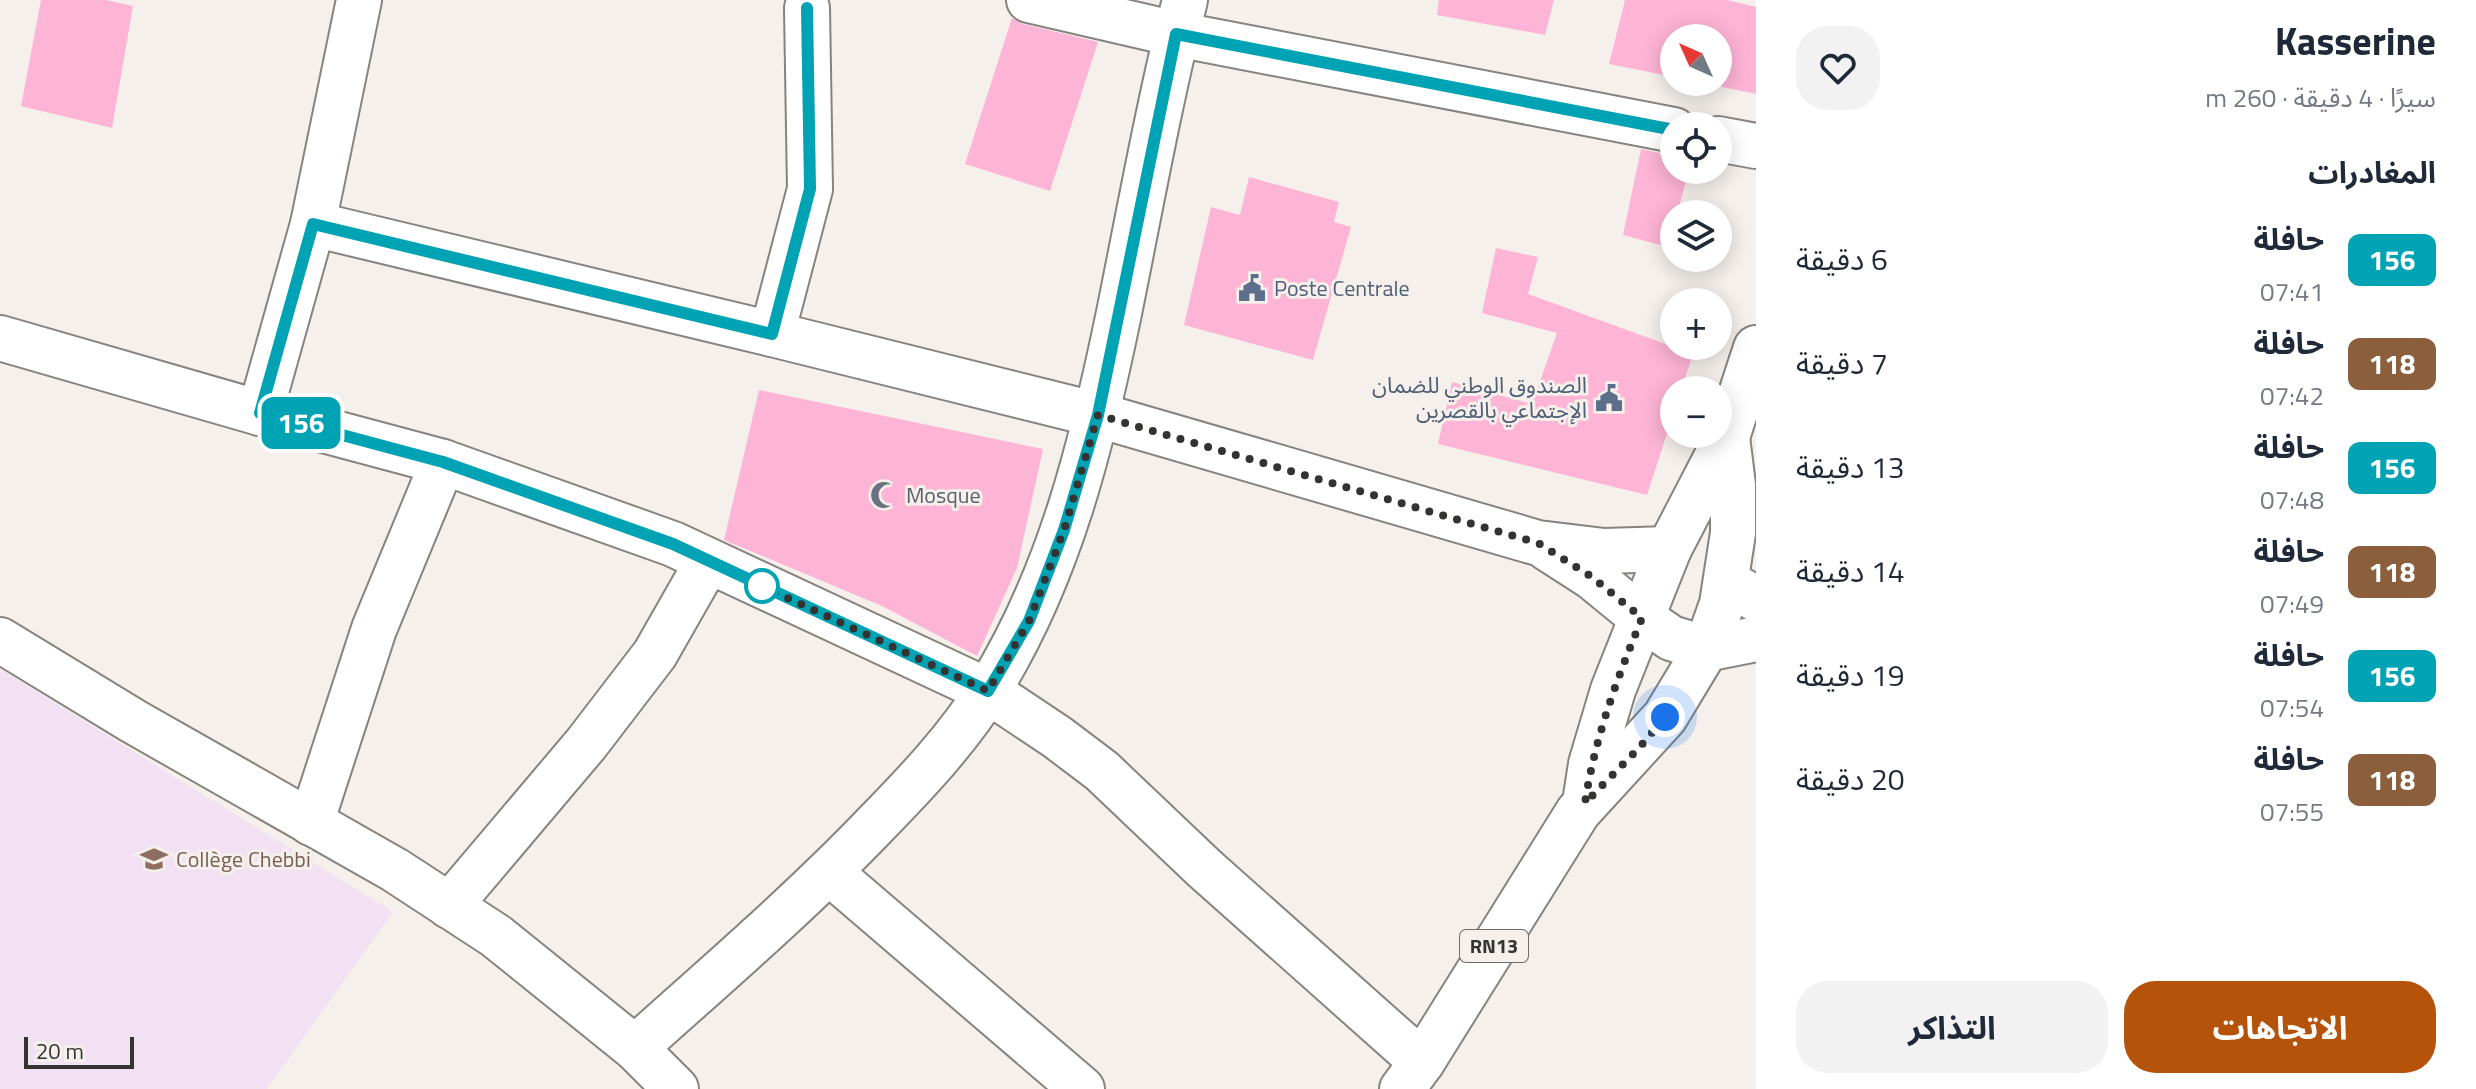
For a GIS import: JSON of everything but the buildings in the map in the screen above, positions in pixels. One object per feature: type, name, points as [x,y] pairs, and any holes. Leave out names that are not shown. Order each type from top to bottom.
[{"type":"street","points":[[260,413],[313,224],[359,0]]},
{"type":"street","points":[[1029,0],[1181,17],[1660,127]]},
{"type":"street","points":[[772,334],[810,189],[807,8]]},
{"type":"street","points":[[635,1048],[829,872],[946,749],[988,691],[1029,621],[1064,530],[1098,415],[1181,17]]},
{"type":"street","points":[[1732,142],[1756,146]]},
{"type":"street","points":[[313,224],[1098,415],[1538,543],[1604,551],[1669,549],[1702,561],[1742,590]]},
{"type":"street","points":[[0,338],[443,462],[673,544],[988,691],[1102,771],[1412,1075]]},
{"type":"street","points":[[1732,422],[1756,348]]},
{"type":"street","points":[[1585,803],[1600,727],[1669,549],[1721,448]]},
{"type":"street","points":[[1585,803],[1665,717],[1742,590],[1733,533],[1733,485],[1728,448]]},
{"type":"street","points":[[311,823],[374,629],[443,462]]},
{"type":"street","points":[[1538,543],[1592,577],[1671,638],[1706,649],[1756,639]]},
{"type":"street","points":[[449,906],[586,744],[655,654],[708,561]]},
{"type":"street","points":[[0,640],[395,870],[496,936],[635,1048],[676,1089]]},
{"type":"street","name":"RN13","points":[[1412,1075],[1585,803]]},
{"type":"street","points":[[829,872],[1082,1089]]},
{"type":"shaded area","name":"Collège Chebbi","points":[[0,669],[393,912],[267,1089],[0,1089]]},
{"type":"bus line","name":"156","points":[[807,8],[810,189],[772,334],[313,224],[260,413],[443,462],[673,544],[988,691],[1029,621],[1064,530],[1098,415],[1176,34],[1660,127]]},
{"type":"place","name":"Poste Centrale","points":[[1252,288]]},
{"type":"place","name":"الصندوق الوطني للضمان الإجتماعي بالقصرين","points":[[1609,398]]},
{"type":"place","name":"Mosque","points":[[884,495]]},
{"type":"place","name":"Collège Chebbi","points":[[154,859]]},
{"type":"route","points":[[762,586],[988,691],[1029,621],[1064,530],[1098,415],[1538,543],[1592,577],[1642,618],[1600,727],[1585,803],[1665,717]]}]
